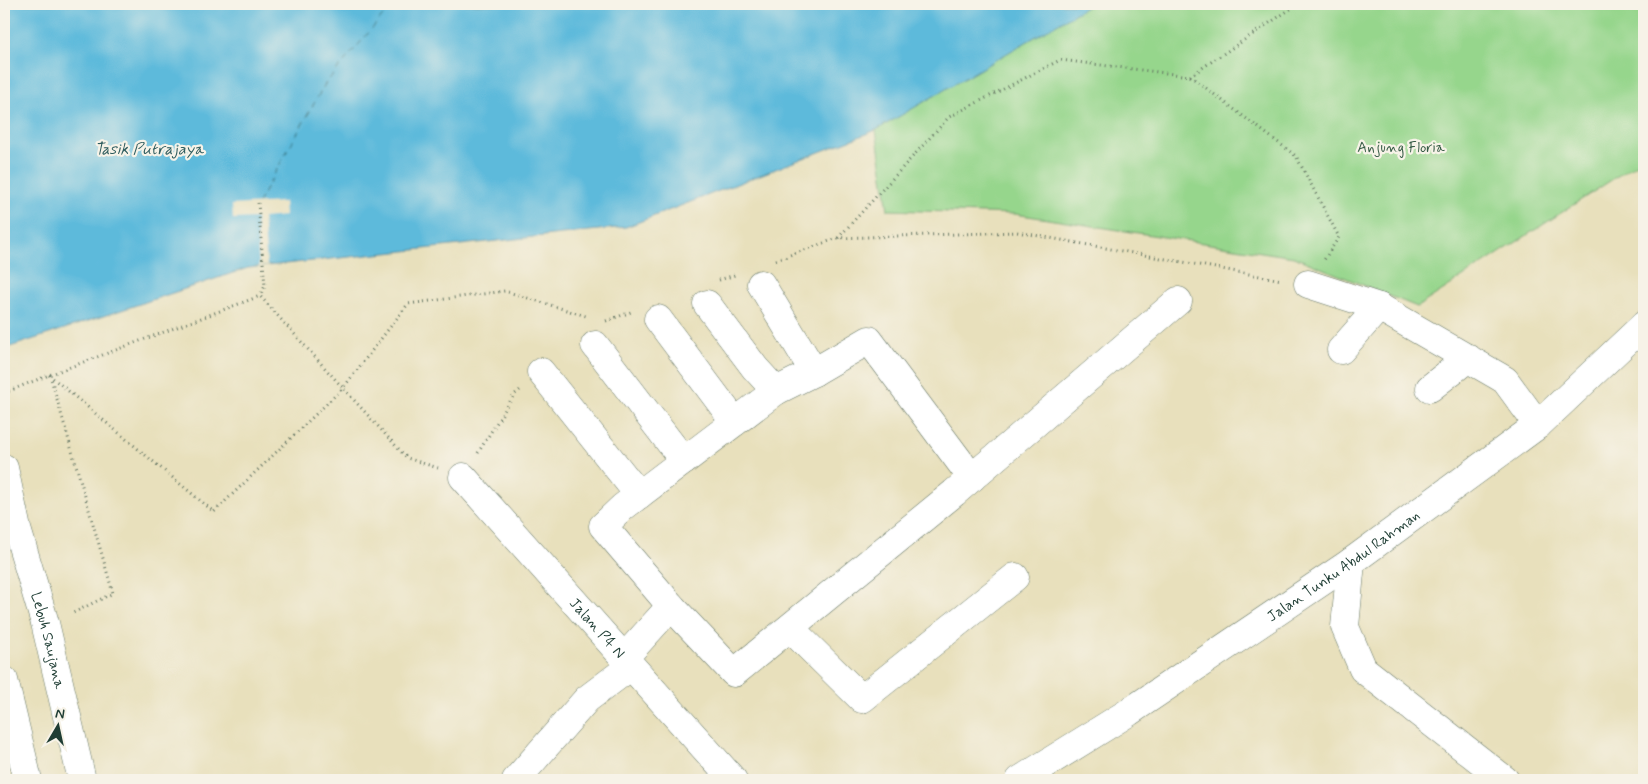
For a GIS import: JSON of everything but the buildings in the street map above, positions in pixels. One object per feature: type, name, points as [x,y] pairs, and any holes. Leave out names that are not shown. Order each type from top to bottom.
[{"type":"street","points":[[760,284],[814,372]]},
{"type":"street","points":[[1308,284],[1379,307],[1505,380],[1538,425]]},
{"type":"street","points":[[972,478],[869,340],[814,372],[776,391],[639,495],[603,526],[671,606],[734,673],[972,478],[1178,301]]},
{"type":"street","points":[[707,304],[755,368],[776,391]]},
{"type":"street","points":[[1341,350],[1379,307]]},
{"type":"street","points":[[658,319],[735,422]]},
{"type":"street","name":"Jalan Tunku Abdul Rahman","points":[[1020,780],[1129,712],[1351,562],[1538,425],[1644,325]]},
{"type":"street","points":[[595,345],[684,461]]},
{"type":"street","points":[[1430,388],[1468,358]]},
{"type":"street","points":[[541,372],[639,495]]},
{"type":"street","name":"Lebuh Saujana","points":[[4,468],[18,529],[45,624],[82,780]]},
{"type":"street","name":"Jalan P4 N","points":[[463,477],[733,780]]},
{"type":"street","points":[[1351,562],[1346,627],[1364,669],[1505,780]]},
{"type":"street","points":[[790,628],[862,699],[1014,576]]},
{"type":"street","points":[[516,780],[587,699],[628,662],[671,606]]},
{"type":"street","points":[[4,680],[28,780]]},
{"type":"path","points":[[1190,76],[1298,4]]},
{"type":"path","points":[[838,238],[949,117],[1060,60],[1190,76],[1296,156],[1339,237],[1308,284]]},
{"type":"path","points":[[4,393],[260,296],[264,286],[258,203]]},
{"type":"path","points":[[260,296],[343,388],[408,304],[505,291],[596,319]]},
{"type":"path","points":[[45,624],[70,615],[113,592],[49,375]]},
{"type":"green space","name":"Anjung Floria","points":[[1091,4],[1644,4],[1644,162],[1639,162],[1417,307],[1294,257],[1015,214],[888,210],[876,130]]},
{"type":"water","name":"Tasik Putrajaya","points":[[4,4],[1091,4],[876,130],[626,227],[248,268],[4,349]]},
{"type":"pier","points":[[284,202],[285,216],[263,218],[267,266],[259,267],[256,218],[233,219],[232,205]]},
{"type":"ferry route","points":[[258,203],[325,84],[393,4]]}]
